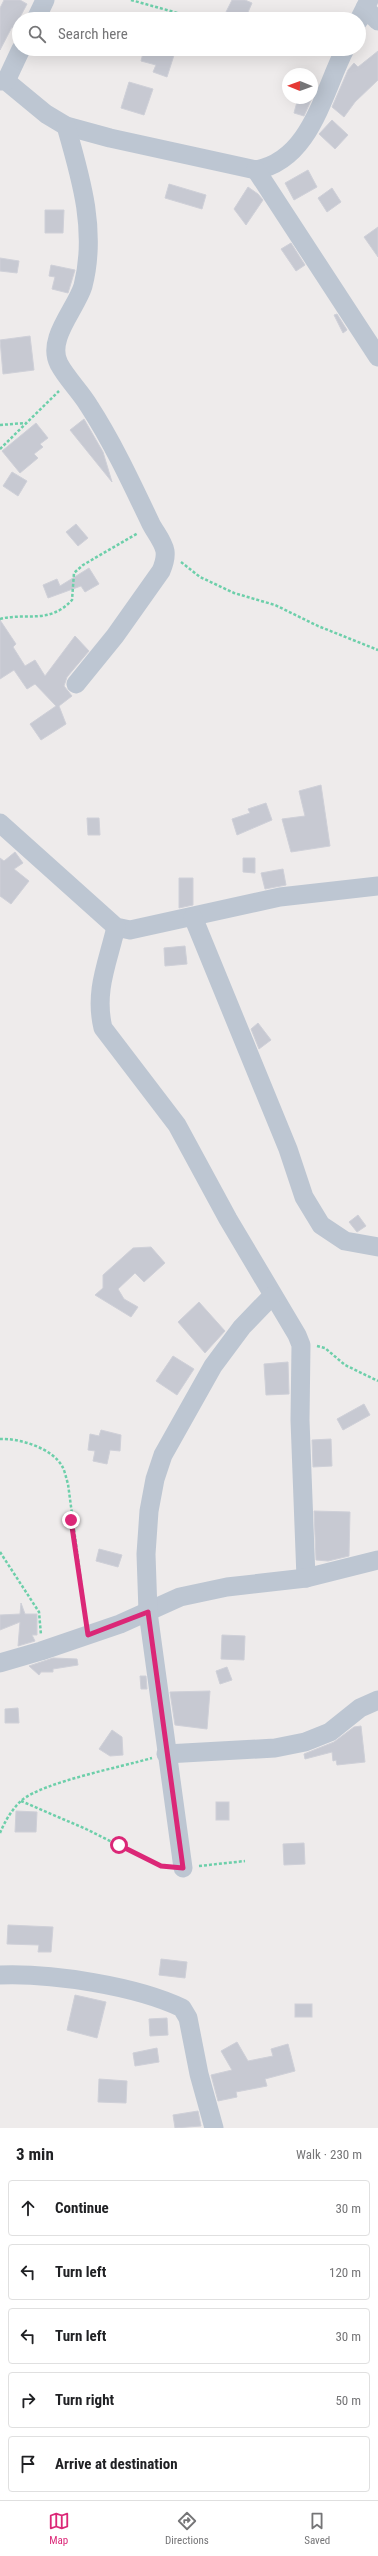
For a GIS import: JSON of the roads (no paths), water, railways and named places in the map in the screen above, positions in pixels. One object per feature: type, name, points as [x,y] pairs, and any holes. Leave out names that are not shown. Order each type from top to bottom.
[{"type":"street","points":[[39,12],[45,0]]},
{"type":"street","points":[[364,9],[378,21]]},
{"type":"street","points":[[17,56],[3,81],[46,114],[66,126],[117,140],[256,170],[270,167],[289,155],[307,134],[342,56]]},
{"type":"street","points":[[66,126],[84,188],[88,228],[88,258],[82,287],[62,332],[56,353],[59,364],[90,406],[164,549],[165,561],[161,571],[115,636],[76,684]]},
{"type":"street","points":[[256,170],[378,357]]},
{"type":"street","points":[[0,823],[116,927],[130,930],[280,897],[378,886]]},
{"type":"street","points":[[193,916],[285,1142],[304,1197],[321,1225],[345,1241],[378,1248]]},
{"type":"street","points":[[116,927],[100,991],[99,1010],[103,1028],[177,1125],[272,1296],[297,1335],[300,1345],[300,1420],[306,1578]]},
{"type":"street","points":[[183,1868],[166,1754],[148,1612],[146,1554],[149,1511],[155,1479],[162,1455],[213,1366],[242,1327],[272,1296]]},
{"type":"street","points":[[0,1663],[88,1635],[148,1612],[180,1596],[205,1590],[306,1578],[378,1560]]},
{"type":"street","points":[[166,1754],[275,1748],[305,1742],[330,1732],[360,1708],[378,1700]]},
{"type":"street","points":[[0,1975],[24,1974],[64,1978],[146,1996],[182,2008],[188,2018],[199,2074],[214,2128]]}]
